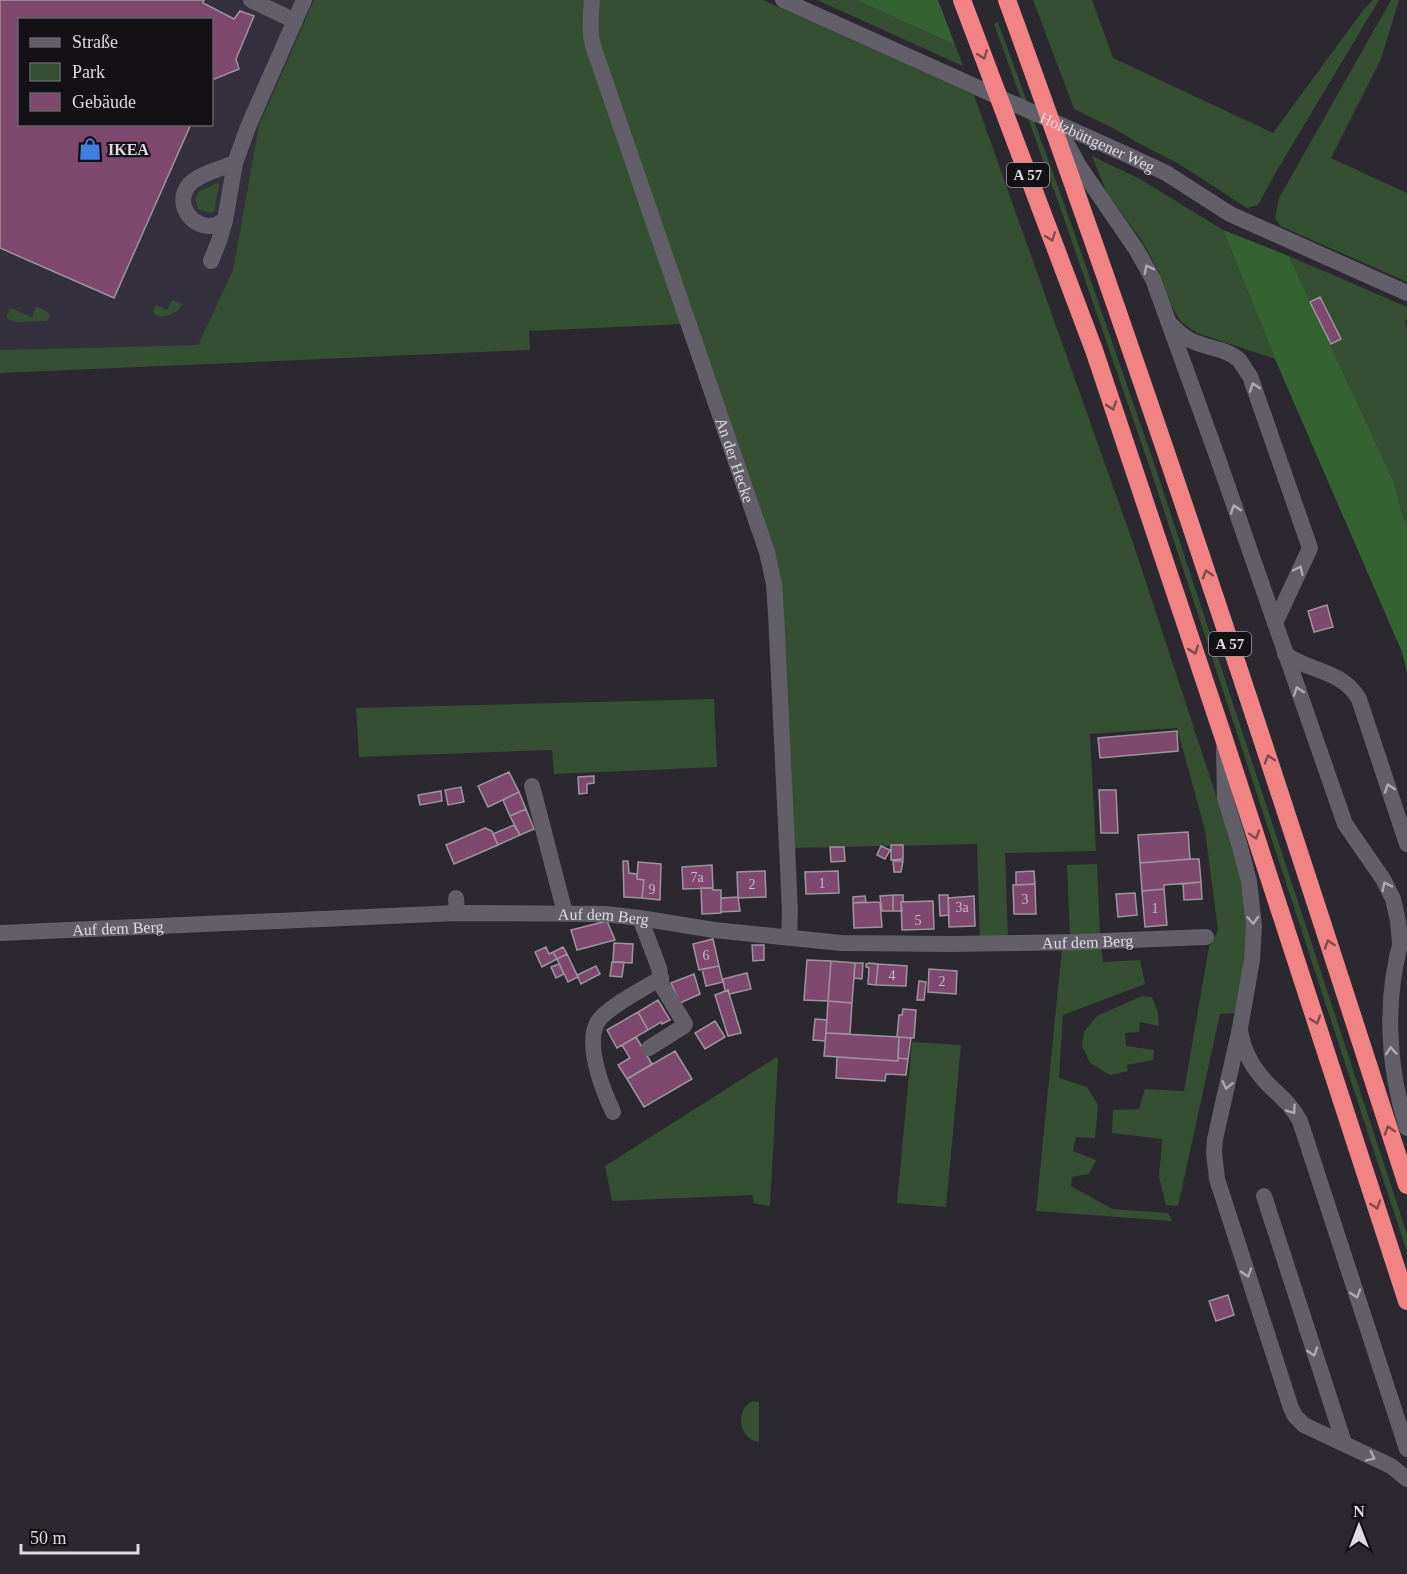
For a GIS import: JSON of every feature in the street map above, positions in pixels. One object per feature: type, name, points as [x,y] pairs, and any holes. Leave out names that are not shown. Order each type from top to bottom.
[{"type":"highway","name":"A 57","points":[[962,0],[1094,350],[1224,739],[1407,1301]]},
{"type":"highway","name":"A 57","points":[[1007,0],[1151,406],[1285,807],[1407,1185]]},
{"type":"street","points":[[251,0],[295,21]]},
{"type":"street","points":[[211,261],[225,220],[235,163],[248,127],[304,0]]},
{"type":"street","name":"An der Hecke","points":[[592,0],[590,36],[593,46],[767,552],[772,573],[776,596],[790,911],[789,938]]},
{"type":"street","name":"Holzbüttgener Weg","points":[[783,0],[1132,157],[1166,173],[1230,214],[1407,293]]},
{"type":"street","points":[[1045,105],[1079,166],[1145,263],[1153,279],[1344,824],[1383,879],[1393,899],[1400,942]]},
{"type":"street","points":[[225,220],[216,225],[205,225],[193,221],[185,213],[184,193],[188,185],[197,178],[235,163]]},
{"type":"street","points":[[1169,323],[1191,341],[1228,353],[1237,359],[1250,376],[1310,548],[1275,623]]},
{"type":"street","points":[[1285,654],[1304,665],[1341,679],[1355,691],[1407,844]]},
{"type":"street","points":[[1224,739],[1225,798],[1249,880],[1254,926],[1252,960],[1240,1028],[1215,1139],[1217,1179],[1295,1416],[1304,1425],[1390,1466],[1407,1479]]},
{"type":"street","points":[[532,786],[565,913]]},
{"type":"street","name":"Auf dem Berg","points":[[0,933],[456,905],[605,914],[714,930],[841,943],[1079,942],[1206,937]]},
{"type":"street","points":[[640,918],[666,993],[685,1024],[649,1048]]},
{"type":"street","points":[[1407,918],[1400,942],[1392,990],[1390,1032],[1395,1082],[1407,1128]]},
{"type":"street","points":[[613,1112],[600,1082],[593,1046],[597,1022],[606,1013],[661,978]]},
{"type":"street","points":[[1240,1028],[1243,1045],[1249,1059],[1260,1076],[1293,1109],[1300,1121],[1407,1449]]},
{"type":"street","points":[[1264,1196],[1344,1443]]},
{"type":"shaded area","points":[[0,0],[314,0],[259,125],[233,270],[198,345],[0,350]]},
{"type":"green space","points":[[314,0],[587,0],[683,324],[529,331],[530,350],[0,373],[0,350],[198,345],[233,270],[259,125]]},
{"type":"green space","points":[[598,0],[763,0],[974,95],[1132,540],[1238,862],[1245,903],[1246,928],[1236,1013],[1220,1014],[1178,1206],[1166,1205],[1159,1177],[1162,1139],[1112,1133],[1113,1110],[1139,1109],[1145,1089],[1184,1091],[1209,947],[1218,930],[1205,830],[1177,728],[1090,734],[1096,851],[1005,853],[1008,939],[980,939],[977,844],[793,848],[781,580],[595,30]]},
{"type":"green space","points":[[817,0],[856,0],[955,45],[963,66]]},
{"type":"green space","points":[[856,0],[938,0],[955,45]]},
{"type":"green space","points":[[1033,0],[1092,0],[1113,58],[1273,133],[1364,9],[1373,0],[1379,0],[1258,205],[1247,208],[1179,164],[1074,109]]},
{"type":"green space","points":[[1391,0],[1399,0],[1381,59],[1331,158],[1407,193],[1407,282],[1280,226],[1275,218],[1279,198]]},
{"type":"green space","points":[[998,22],[1065,206],[1156,469],[1407,1234],[1407,1252],[1151,471],[994,24]]},
{"type":"green space","points":[[1092,156],[1140,179],[1223,230],[1275,359],[1197,333],[1181,322],[1172,307],[1159,272],[1142,241],[1107,193]]},
{"type":"green space","points":[[217,183],[219,185],[214,212],[198,209],[195,199],[198,192]]},
{"type":"green space","points":[[1223,230],[1289,256],[1394,482],[1407,525],[1407,672],[1402,652],[1275,359]]},
{"type":"green space","points":[[1289,256],[1407,307],[1407,320],[1405,320],[1407,333],[1407,525],[1394,482]]},
{"type":"green space","points":[[172,300],[182,304],[177,310],[167,316],[155,315],[153,311],[156,305],[167,310]]},
{"type":"green space","points":[[36,306],[48,312],[49,319],[15,322],[6,318],[10,308],[32,317]]},
{"type":"green space","points":[[714,699],[717,767],[554,774],[552,750],[359,757],[356,708]]},
{"type":"green space","points":[[1097,864],[1100,935],[1070,936],[1067,865]]},
{"type":"green space","points":[[1101,947],[1103,962],[1140,960],[1145,984],[1063,1015],[1059,1078],[1087,1087],[1098,1105],[1095,1138],[1076,1137],[1073,1151],[1096,1160],[1089,1174],[1072,1177],[1071,1186],[1112,1209],[1168,1213],[1172,1221],[1036,1211],[1062,948]]},
{"type":"green space","points":[[1142,996],[1152,997],[1158,1013],[1159,1026],[1140,1022],[1139,1032],[1125,1033],[1126,1046],[1154,1050],[1153,1060],[1127,1065],[1128,1071],[1110,1075],[1090,1063],[1082,1046],[1084,1032],[1097,1016]]},
{"type":"green space","points":[[912,1042],[961,1045],[946,1207],[897,1203]]},
{"type":"green space","points":[[778,1058],[770,1206],[753,1203],[753,1195],[612,1201],[605,1166]]},
{"type":"green space","points":[[753,1401],[759,1402],[759,1442],[745,1434],[741,1424],[742,1412]]},
{"type":"building","name":"IKEA","points":[[0,0],[204,0],[203,3],[234,19],[240,11],[254,16],[236,59],[239,69],[213,80],[213,18],[18,18],[18,126],[190,126],[114,298],[0,248]]},
{"type":"building","points":[[1320,297],[1341,339],[1331,344],[1310,302]]},
{"type":"building","points":[[1327,605],[1333,627],[1314,632],[1308,611]]},
{"type":"building","points":[[1177,731],[1178,751],[1100,758],[1098,738]]},
{"type":"building","points":[[509,772],[519,792],[488,807],[478,786]]},
{"type":"building","points":[[594,776],[594,783],[587,784],[587,793],[579,794],[578,777]]},
{"type":"building","points":[[461,787],[464,802],[448,805],[445,790]]},
{"type":"building","points":[[1099,790],[1116,790],[1118,833],[1101,833]]},
{"type":"building","points":[[441,791],[442,801],[420,805],[418,795]]},
{"type":"building","points":[[519,792],[526,809],[510,816],[503,800]]},
{"type":"building","points":[[526,809],[534,829],[520,835],[510,816]]},
{"type":"building","points":[[514,825],[520,835],[498,845],[493,834]]},
{"type":"building","points":[[485,828],[492,831],[498,845],[454,864],[446,845]]},
{"type":"building","points":[[1188,832],[1190,859],[1140,863],[1138,835]]},
{"type":"building","points":[[891,845],[903,845],[903,859],[891,860]]},
{"type":"building","points":[[881,846],[890,850],[885,859],[877,855]]},
{"type":"building","points":[[830,847],[844,847],[845,861],[831,862]]},
{"type":"building","points":[[1199,859],[1201,882],[1164,885],[1164,889],[1142,891],[1140,863]]},
{"type":"building","points":[[623,861],[628,861],[629,873],[637,874],[637,879],[644,880],[642,898],[624,897]]},
{"type":"building","points":[[893,861],[903,861],[901,872],[894,872]]},
{"type":"building","points":[[638,862],[661,864],[660,900],[642,898],[644,880],[637,879]]},
{"type":"building","points":[[712,865],[713,888],[683,889],[682,867]]},
{"type":"building","points":[[765,871],[766,897],[738,898],[737,872]]},
{"type":"building","points":[[838,871],[839,893],[806,894],[805,872]]},
{"type":"building","points":[[1034,871],[1035,884],[1016,885],[1016,872]]},
{"type":"building","points":[[1201,882],[1202,899],[1184,900],[1183,884]]},
{"type":"building","points":[[1035,884],[1036,914],[1014,914],[1013,885]]},
{"type":"building","points":[[701,888],[721,890],[721,913],[702,914]]},
{"type":"building","points":[[1164,889],[1167,925],[1145,927],[1142,891]]},
{"type":"building","points":[[1135,893],[1137,915],[1118,917],[1116,894]]},
{"type":"building","points":[[893,895],[903,895],[902,911],[893,911]]},
{"type":"building","points":[[893,895],[893,911],[882,911],[880,896]]},
{"type":"building","points":[[939,895],[948,895],[949,915],[940,916]]},
{"type":"building","points":[[865,896],[866,902],[853,903],[853,897]]},
{"type":"building","points":[[974,896],[975,926],[949,927],[948,898]]},
{"type":"building","points":[[738,897],[740,911],[721,912],[721,898]]},
{"type":"building","points":[[933,901],[934,929],[902,930],[901,902]]},
{"type":"building","points":[[880,902],[882,927],[854,928],[853,903]]},
{"type":"building","points":[[607,921],[615,940],[577,950],[571,930]]},
{"type":"building","points":[[713,939],[719,966],[699,970],[693,944]]},
{"type":"building","points":[[614,943],[633,944],[632,963],[613,962]]},
{"type":"building","points":[[752,945],[764,945],[764,960],[753,961]]},
{"type":"building","points":[[546,947],[549,954],[553,952],[557,959],[542,967],[535,952]]},
{"type":"building","points":[[563,947],[567,954],[557,959],[553,952]]},
{"type":"building","points":[[567,954],[578,977],[568,982],[557,959]]},
{"type":"building","points":[[807,960],[831,961],[828,1001],[804,1000]]},
{"type":"building","points":[[831,961],[855,963],[852,1003],[828,1001]]},
{"type":"building","points":[[612,962],[624,962],[622,977],[610,976]]},
{"type":"building","points":[[855,963],[863,963],[862,979],[854,978]]},
{"type":"building","points":[[559,964],[564,974],[556,978],[551,967]]},
{"type":"building","points":[[866,964],[878,964],[876,985],[868,984],[869,968]]},
{"type":"building","points":[[878,964],[907,966],[906,986],[876,985]]},
{"type":"building","points":[[596,966],[600,974],[581,984],[577,975]]},
{"type":"building","points":[[719,966],[723,982],[706,986],[702,969]]},
{"type":"building","points":[[929,969],[957,971],[956,994],[928,992]]},
{"type":"building","points":[[747,973],[751,989],[729,994],[728,990],[725,991],[723,979]]},
{"type":"building","points":[[694,974],[700,994],[680,1003],[671,983]]},
{"type":"building","points":[[919,981],[926,982],[924,1000],[917,1000]]},
{"type":"building","points":[[728,990],[741,1033],[728,1036],[715,995]]},
{"type":"building","points":[[658,1000],[670,1020],[662,1024],[661,1022],[648,1030],[638,1012]]},
{"type":"building","points":[[828,1001],[852,1003],[850,1034],[826,1033]]},
{"type":"building","points":[[903,1009],[916,1010],[914,1038],[897,1037],[899,1015],[902,1015]]},
{"type":"building","points":[[638,1012],[648,1030],[617,1048],[607,1030]]},
{"type":"building","points":[[815,1019],[827,1020],[825,1041],[813,1040]]},
{"type":"building","points":[[715,1021],[725,1037],[705,1049],[695,1033]]},
{"type":"building","points":[[826,1033],[899,1037],[898,1061],[824,1056]]},
{"type":"building","points":[[636,1037],[652,1064],[627,1079],[618,1065],[630,1058],[622,1045]]},
{"type":"building","points":[[899,1037],[911,1038],[908,1059],[898,1058]]},
{"type":"building","points":[[675,1051],[692,1079],[644,1107],[627,1079]]},
{"type":"building","points":[[837,1057],[898,1061],[898,1058],[908,1059],[906,1075],[886,1074],[885,1081],[836,1078]]},
{"type":"building","points":[[1228,1295],[1234,1315],[1216,1321],[1209,1301]]},
{"type":"place","name":"IKEA","points":[[90,149]]}]
